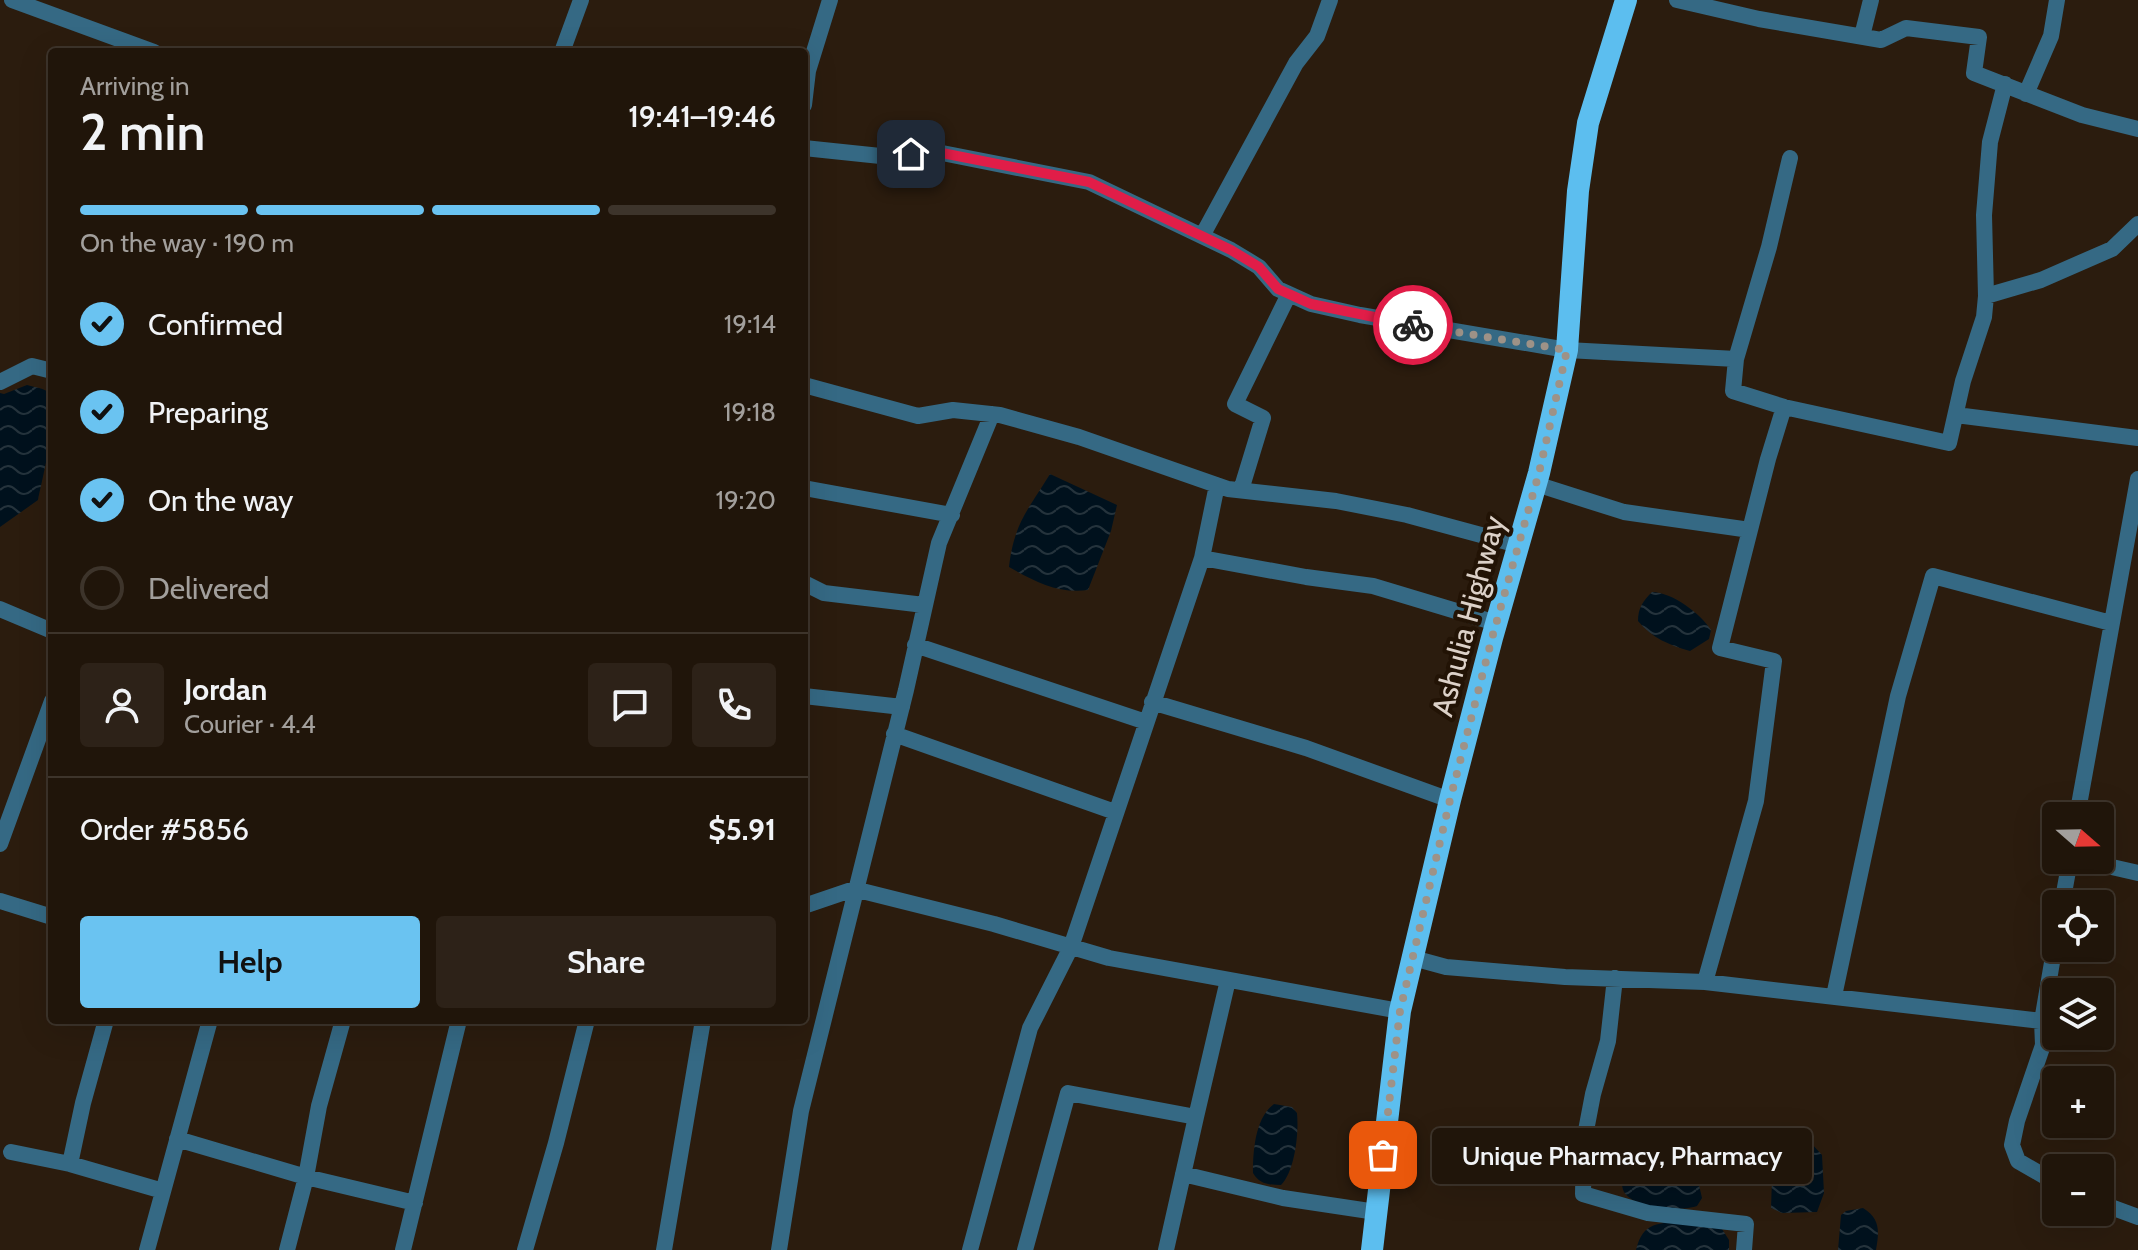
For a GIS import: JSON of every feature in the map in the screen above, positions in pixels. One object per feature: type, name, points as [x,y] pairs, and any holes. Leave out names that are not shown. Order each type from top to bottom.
[{"type":"highway","name":"Ashulia Highway","points":[[1372,1250],[1400,1011],[1450,800],[1536,484],[1567,350],[1578,191],[1588,123],[1626,0]]},
{"type":"street","points":[[12,0],[143,48]]},
{"type":"street","points":[[563,48],[581,0]]},
{"type":"street","points":[[808,71],[830,0]]},
{"type":"street","points":[[1202,236],[1289,75],[1317,36],[1330,0]]},
{"type":"street","points":[[1677,0],[1759,19],[1881,40],[1906,28],[1979,37],[1974,73],[2082,115],[2138,129]]},
{"type":"street","points":[[1862,36],[1871,0]]},
{"type":"street","points":[[2026,94],[2051,36],[2057,0]]},
{"type":"street","points":[[1790,158],[1769,247],[1736,359],[1733,391],[1784,407],[1949,443],[1984,317],[1984,215],[1990,142],[2005,84]]},
{"type":"street","points":[[808,148],[890,157],[932,151],[1089,182],[1259,267],[1278,289],[1311,304],[1567,350],[1736,359]]},
{"type":"street","points":[[1986,296],[2041,280],[2112,249],[2138,224]]},
{"type":"street","points":[[1241,490],[1263,418],[1235,404],[1289,294]]},
{"type":"street","points":[[0,382],[32,366],[48,370]]},
{"type":"street","points":[[808,386],[918,416],[953,410],[992,414],[1079,437],[1217,485],[1336,501],[1407,515],[1518,545]]},
{"type":"street","points":[[1705,982],[1756,801],[1774,661],[1720,648],[1784,407]]},
{"type":"street","points":[[779,1250],[801,1111],[854,889],[902,707],[939,543],[992,414]]},
{"type":"street","points":[[1956,415],[2138,438]]},
{"type":"street","points":[[2079,802],[2138,479]]},
{"type":"street","points":[[1536,484],[1624,512],[1750,530]]},
{"type":"street","points":[[970,1250],[1030,1028],[1071,947],[1202,558],[1217,485]]},
{"type":"street","points":[[808,489],[952,515]]},
{"type":"street","points":[[1202,558],[1373,586],[1496,623]]},
{"type":"street","points":[[1834,996],[1898,696],[1933,576],[2111,623]]},
{"type":"street","points":[[808,585],[824,593],[924,605]]},
{"type":"street","points":[[0,609],[48,629]]},
{"type":"street","points":[[915,645],[1146,722]]},
{"type":"street","points":[[808,696],[902,707]]},
{"type":"street","points":[[1152,702],[1306,748],[1450,800]]},
{"type":"street","points":[[0,844],[48,712]]},
{"type":"street","points":[[894,734],[1115,812]]},
{"type":"street","points":[[2114,868],[2138,873]]},
{"type":"street","points":[[808,905],[854,889],[1109,958],[1400,1011]]},
{"type":"street","points":[[0,901],[48,916]]},
{"type":"street","points":[[1413,958],[1446,967],[1705,982],[2042,1021]]},
{"type":"street","points":[[1615,978],[1608,1041],[1584,1141],[1583,1194],[1648,1213],[1746,1224],[1744,1250]]},
{"type":"street","points":[[1166,1250],[1228,980]]},
{"type":"street","points":[[70,1164],[105,1024]]},
{"type":"street","points":[[147,1250],[209,1024]]},
{"type":"street","points":[[287,1250],[306,1177],[319,1106],[342,1024]]},
{"type":"street","points":[[403,1250],[458,1024]]},
{"type":"street","points":[[525,1250],[586,1024]]},
{"type":"street","points":[[664,1250],[702,1024]]},
{"type":"street","points":[[2042,1048],[2012,1145],[2018,1161],[2042,1175]]},
{"type":"street","points":[[1025,1250],[1068,1093],[1196,1117]]},
{"type":"street","points":[[177,1139],[306,1177],[415,1203]]},
{"type":"street","points":[[11,1152],[70,1164],[163,1191]]},
{"type":"street","points":[[1183,1174],[1283,1198],[1376,1212]]},
{"type":"street","points":[[2114,1208],[2138,1217]]},
{"type":"water","points":[[27,385],[48,392],[48,451],[38,500],[0,527],[0,393]]},
{"type":"water","points":[[1050,474],[1117,505],[1111,531],[1088,590],[1056,588],[1009,567],[1018,528]]},
{"type":"water","points":[[1652,592],[1677,600],[1693,611],[1711,630],[1709,639],[1690,651],[1649,632],[1638,621],[1638,616]]},
{"type":"water","points":[[1274,1104],[1292,1107],[1297,1113],[1295,1151],[1290,1171],[1281,1185],[1258,1180],[1253,1173],[1259,1126]]},
{"type":"water","points":[[1788,1137],[1811,1143],[1822,1155],[1824,1193],[1817,1212],[1782,1213],[1771,1208],[1773,1149],[1777,1142]]},
{"type":"water","points":[[1642,1143],[1656,1143],[1718,1159],[1727,1169],[1726,1177],[1699,1185],[1702,1198],[1697,1206],[1669,1209],[1638,1203],[1624,1192],[1622,1173],[1627,1155]]},
{"type":"water","points":[[1863,1208],[1876,1221],[1876,1250],[1838,1250],[1841,1215]]},
{"type":"water","points":[[1685,1222],[1722,1229],[1729,1240],[1729,1250],[1636,1250],[1643,1234],[1653,1226]]},
{"type":"way so far","points":[[1383,1155],[1400,1011],[1450,800],[1539,473],[1567,350],[1413,325]]},
{"type":"place","name":"Unique Pharmacy, Pharmacy","points":[[1383,1155]]},
{"type":"route","points":[[911,154],[932,151],[1089,182],[1231,250],[1259,267],[1278,289],[1311,304],[1413,325]]}]
